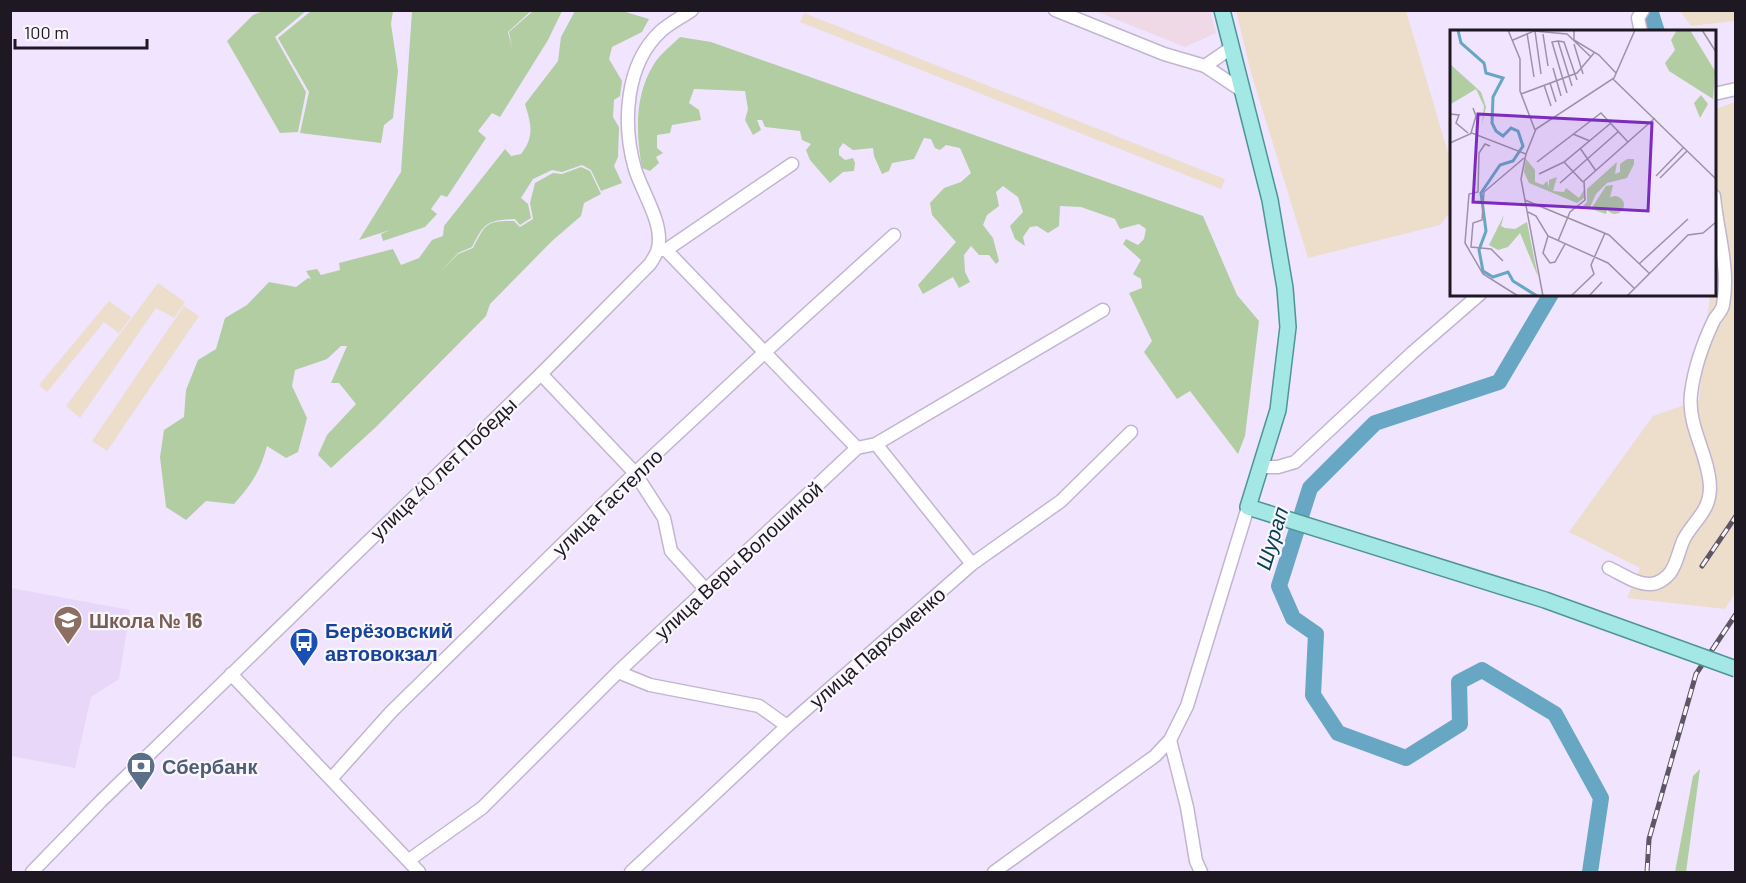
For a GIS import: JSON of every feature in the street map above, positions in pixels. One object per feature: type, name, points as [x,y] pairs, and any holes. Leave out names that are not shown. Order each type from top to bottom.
[{"type":"main road","points":[[1222,10],[1270,200],[1284,277],[1288,327],[1278,410],[1248,507],[1545,600],[1736,669]]},
{"type":"street","points":[[692,10],[662,30],[646,49],[633,76],[628,106],[629,134],[635,168],[657,224],[662,250],[765,352],[857,448],[876,444],[1103,310]]},
{"type":"street","points":[[1054,10],[1164,54],[1205,66],[1241,90]]},
{"type":"street","points":[[1641,30],[1638,18],[1642,10]]},
{"type":"street","points":[[1205,66],[1231,48]]},
{"type":"street","points":[[1716,94],[1736,89]]},
{"type":"street","name":"улица 40 лет Победы","points":[[32,873],[101,801],[541,374],[662,250],[792,164]]},
{"type":"street","points":[[1609,568],[1641,583],[1653,584],[1660,581],[1671,572],[1685,537],[1702,516],[1707,504],[1710,490],[1709,474],[1690,413],[1690,404],[1696,365],[1723,307],[1725,260],[1716,208]]},
{"type":"street","name":"улица Гастелло","points":[[331,779],[391,712],[635,473],[894,236]]},
{"type":"street","points":[[1260,467],[1278,467],[1295,462],[1412,353],[1478,296]]},
{"type":"street","points":[[541,374],[635,473],[664,518],[671,551],[706,590]]},
{"type":"street","name":"улица Пархоменко","points":[[631,873],[787,726],[972,564],[1060,501],[1131,432]]},
{"type":"street","points":[[876,444],[972,564]]},
{"type":"street","name":"улица Веры Волошиной","points":[[409,860],[482,808],[618,672],[857,448]]},
{"type":"street","points":[[994,873],[1155,756],[1170,740],[1187,706],[1248,507]]},
{"type":"street","points":[[618,672],[650,685],[759,706],[787,726]]},
{"type":"street","points":[[231,674],[420,873]]},
{"type":"street","points":[[1170,740],[1188,807],[1196,861],[1201,873]]},
{"type":"shaded area","points":[[1095,11],[1210,11],[1216,33],[1185,47]]},
{"type":"shaded area","points":[[1236,11],[1406,11],[1450,159],[1450,212],[1440,225],[1308,258],[1252,76]]},
{"type":"shaded area","points":[[1680,11],[1735,11],[1735,21],[1691,26]]},
{"type":"shaded area","points":[[804,13],[1225,179],[1221,189],[800,22]]},
{"type":"shaded area","points":[[1735,102],[1735,593],[1725,609],[1627,598],[1640,568],[1569,532],[1653,416],[1699,400],[1710,296],[1716,296],[1716,109]]},
{"type":"shaded area","points":[[158,283],[185,302],[174,318],[156,308],[80,418],[66,406]]},
{"type":"shaded area","points":[[109,301],[131,317],[119,333],[104,322],[47,392],[39,385]]},
{"type":"shaded area","points":[[184,306],[199,316],[107,451],[92,441]]},
{"type":"shaded area","name":"Школа № 16","points":[[11,588],[130,610],[119,679],[91,697],[75,768],[11,756]]},
{"type":"green space","points":[[263,11],[306,11],[275,37],[306,92],[298,132],[280,133],[227,41],[253,15]]},
{"type":"green space","points":[[311,11],[393,11],[391,24],[398,71],[393,118],[384,125],[381,143],[300,133],[309,92],[278,38]]},
{"type":"green space","points":[[412,11],[531,11],[508,32],[512,48],[509,32],[533,11],[562,11],[548,40],[500,117],[492,113],[478,131],[486,138],[447,197],[441,195],[431,209],[437,214],[425,227],[383,241],[381,234],[390,230],[359,240],[401,172]]},
{"type":"green space","points":[[575,11],[622,11],[649,19],[642,32],[612,47],[609,59],[622,81],[620,96],[614,100],[613,117],[619,127],[618,157],[614,166],[622,183],[601,191],[591,170],[582,165],[562,172],[552,170],[533,179],[521,198],[528,204],[531,218],[520,225],[515,219],[498,220],[487,224],[472,247],[458,253],[440,272],[458,254],[473,248],[488,225],[514,221],[520,227],[533,219],[530,203],[535,183],[553,173],[562,174],[581,167],[590,171],[601,194],[584,203],[581,216],[552,241],[490,304],[486,316],[376,427],[331,468],[318,455],[327,435],[356,404],[339,383],[331,383],[347,346],[341,346],[327,359],[295,370],[292,386],[307,418],[298,452],[286,458],[267,446],[254,478],[234,504],[206,501],[186,520],[166,507],[160,457],[164,430],[184,417],[186,390],[198,360],[216,349],[225,318],[247,305],[269,282],[296,287],[308,278],[311,279],[306,271],[317,269],[321,275],[340,270],[339,263],[393,249],[401,265],[419,258],[432,240],[443,236],[444,226],[505,149],[511,156],[521,154],[525,148],[530,130],[525,104],[558,61],[561,37]]},
{"type":"green space","points":[[680,37],[711,42],[1203,216],[1237,295],[1259,321],[1245,436],[1238,454],[1190,391],[1177,399],[1144,352],[1152,341],[1129,293],[1142,288],[1141,279],[1133,274],[1141,260],[1123,244],[1126,239],[1138,245],[1144,239],[1146,229],[1139,224],[1120,229],[1115,219],[1081,207],[1060,206],[1059,226],[1048,233],[1037,226],[1030,227],[1023,237],[1025,246],[1015,239],[1010,226],[1023,212],[1018,197],[1003,186],[996,192],[999,206],[987,215],[983,225],[993,238],[999,261],[996,264],[989,255],[979,255],[971,246],[964,255],[965,272],[970,282],[959,288],[953,277],[923,294],[918,285],[956,242],[932,215],[930,203],[944,188],[961,182],[971,173],[960,148],[946,145],[940,150],[935,148],[931,139],[924,138],[914,159],[892,163],[889,171],[882,174],[873,148],[853,150],[843,143],[839,149],[839,155],[845,160],[853,158],[854,171],[843,172],[830,183],[810,160],[806,150],[811,144],[802,140],[800,131],[765,127],[762,120],[757,120],[761,130],[753,135],[745,120],[748,109],[745,91],[694,89],[689,103],[699,110],[701,120],[672,125],[670,133],[657,135],[657,148],[663,153],[656,157],[659,163],[650,171],[642,168],[638,115],[643,89],[647,76],[657,60]]},
{"type":"green space","points":[[1700,769],[1686,872],[1675,872],[1693,776]]},
{"type":"waterway","name":"Шурап","points":[[1650,10],[1656,30]]},
{"type":"waterway","name":"Шурап","points":[[1550,296],[1499,382],[1375,423],[1310,488],[1279,586],[1293,618],[1316,634],[1313,695],[1338,733],[1406,758],[1460,724],[1459,682],[1482,670],[1555,714],[1601,798],[1590,872]]},
{"type":"railway","points":[[1702,566],[1736,516]]},
{"type":"railway","points":[[1647,872],[1649,839],[1696,674],[1736,614]]},
{"type":"place","name":"Школа № 16","points":[[68,646]]},
{"type":"place","name":"Берёзовский автовокзал","points":[[304,668]]},
{"type":"place","name":"Сбербанк","points":[[141,792]]}]
